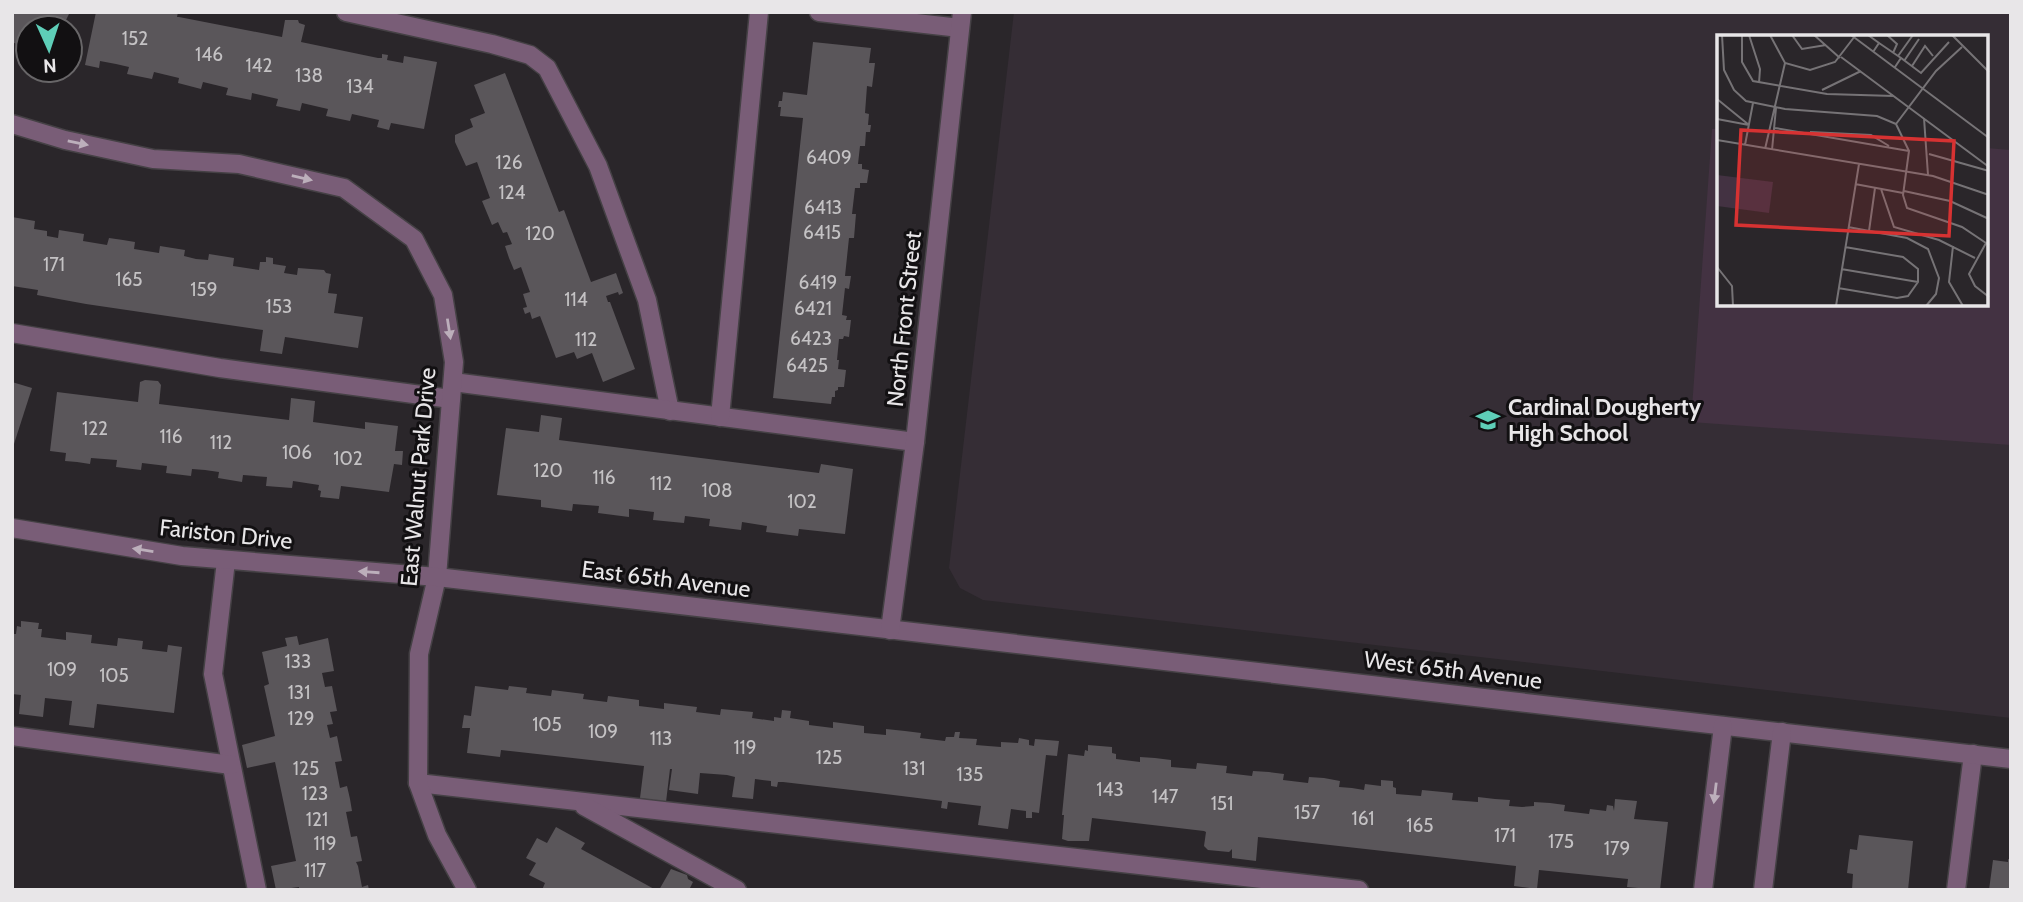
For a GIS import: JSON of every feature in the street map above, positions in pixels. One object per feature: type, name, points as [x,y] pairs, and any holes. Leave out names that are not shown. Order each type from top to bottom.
[{"type":"street","points":[[346,12],[492,44],[530,55],[547,68],[598,166],[647,300],[670,411]]},
{"type":"street","points":[[720,417],[759,12]]},
{"type":"street","points":[[819,12],[961,20]]},
{"type":"street","name":"North Front Street","points":[[890,630],[915,442],[961,20]]},
{"type":"street","name":"East Walnut Park Drive","points":[[12,124],[65,140],[153,159],[239,164],[344,188],[414,239],[443,296],[454,362],[437,577],[419,654],[418,783],[437,835],[467,890]]},
{"type":"street","points":[[12,333],[220,368],[670,411],[915,442]]},
{"type":"street","name":"Fariston Drive","points":[[12,528],[182,556],[437,577]]},
{"type":"street","points":[[226,561],[214,674],[257,890]]},
{"type":"street","name":"East 65th Avenue","points":[[437,577],[890,630]]},
{"type":"street","name":"West 65th Avenue","points":[[890,630],[2011,759]]},
{"type":"street","points":[[1703,890],[1723,726]]},
{"type":"street","points":[[1763,890],[1782,732]]},
{"type":"street","points":[[12,736],[231,765]]},
{"type":"street","points":[[1956,890],[1973,754]]},
{"type":"street","points":[[418,783],[1359,890]]},
{"type":"street","points":[[575,801],[737,890]]},
{"type":"shaded area","name":"Cardinal Dougherty High School","points":[[1014,12],[2011,12],[2011,718],[983,600],[960,588],[949,568]]},
{"type":"shaded area","points":[[1712,129],[1717,129],[1717,306],[1988,306],[1988,148],[2011,150],[2011,445],[1691,422]]},
{"type":"building","points":[[12,12],[70,12],[14,14],[14,43]]},
{"type":"building","points":[[96,12],[178,12],[177,17],[282,37],[285,20],[298,20],[305,25],[301,42],[378,58],[382,58],[382,54],[388,55],[387,60],[403,63],[404,56],[437,62],[424,129],[391,123],[389,130],[377,127],[379,120],[352,114],[350,121],[326,116],[328,109],[302,103],[300,111],[276,106],[278,99],[252,93],[251,100],[226,95],[228,88],[203,82],[201,89],[178,83],[179,78],[154,72],[152,79],[127,74],[129,67],[116,64],[100,61],[99,68],[85,65]]},
{"type":"building","points":[[813,42],[871,48],[869,63],[875,63],[872,87],[867,86],[865,113],[869,114],[870,132],[866,132],[865,146],[860,146],[858,164],[862,164],[862,169],[869,170],[867,183],[860,183],[860,188],[855,188],[852,214],[856,214],[854,238],[849,238],[845,276],[851,276],[849,289],[845,288],[842,315],[847,316],[846,320],[851,320],[849,337],[839,339],[837,360],[838,369],[846,370],[844,387],[838,387],[831,404],[773,398],[803,118],[780,116],[781,107],[778,107],[783,92],[807,95]]},
{"type":"building","points":[[505,73],[559,212],[564,210],[591,282],[616,273],[623,293],[606,296],[635,369],[603,382],[592,353],[577,359],[574,352],[556,358],[540,316],[532,319],[530,312],[525,314],[523,308],[527,307],[523,294],[530,292],[521,267],[514,270],[509,258],[505,246],[512,244],[507,232],[503,233],[498,222],[492,225],[482,201],[490,198],[477,162],[466,166],[455,142],[455,135],[473,127],[470,119],[485,113],[474,85]]},
{"type":"building","points":[[12,217],[35,221],[34,229],[47,231],[47,236],[58,238],[59,230],[84,234],[83,241],[107,245],[109,238],[123,240],[135,242],[134,249],[159,253],[160,246],[185,250],[184,256],[196,259],[208,260],[209,254],[234,258],[233,266],[259,270],[260,262],[266,262],[266,257],[273,258],[273,264],[286,266],[284,273],[297,275],[298,268],[324,270],[331,274],[328,293],[337,294],[334,313],[363,317],[358,348],[285,337],[282,354],[260,351],[263,330],[86,304],[37,295],[38,290],[12,286]]},
{"type":"building","points":[[158,381],[161,385],[159,404],[289,420],[291,398],[315,401],[313,422],[365,429],[365,422],[398,426],[395,451],[403,451],[402,465],[394,464],[389,492],[341,486],[339,499],[320,497],[319,485],[293,481],[292,488],[266,486],[267,477],[243,475],[242,482],[218,478],[219,472],[205,470],[192,469],[191,476],[166,473],[167,466],[142,463],[141,470],[116,467],[117,460],[91,458],[90,464],[65,461],[66,453],[50,451],[57,392],[138,402],[140,382]]},
{"type":"building","points":[[12,382],[32,388],[13,447],[12,447]]},
{"type":"building","points":[[541,415],[562,418],[559,440],[819,473],[821,464],[853,469],[845,534],[799,529],[798,536],[766,532],[767,526],[742,522],[741,530],[709,526],[710,519],[685,516],[684,523],[653,520],[654,512],[629,509],[629,517],[598,513],[599,506],[573,504],[572,511],[541,507],[541,500],[497,495],[506,428],[539,432]]},
{"type":"building","points":[[21,621],[39,623],[38,629],[42,629],[41,637],[66,640],[66,632],[92,635],[91,643],[117,646],[118,638],[143,641],[142,649],[167,652],[168,645],[182,647],[174,713],[97,704],[94,728],[69,725],[72,701],[45,698],[43,717],[19,714],[21,695],[12,694],[12,634],[16,634],[17,626],[21,627]]},
{"type":"building","points":[[297,636],[299,645],[328,638],[334,671],[322,673],[325,687],[332,686],[337,711],[330,712],[333,724],[327,725],[330,738],[337,736],[342,761],[335,762],[340,788],[347,786],[352,811],[346,812],[351,837],[357,836],[362,861],[356,862],[362,887],[368,885],[369,890],[299,890],[299,887],[276,890],[271,866],[296,861],[275,762],[247,768],[242,745],[275,736],[264,686],[269,684],[262,652],[287,646],[285,638]]},
{"type":"building","points":[[475,686],[508,690],[509,686],[527,688],[526,693],[551,696],[552,690],[584,694],[583,699],[607,702],[608,696],[639,700],[639,706],[664,709],[664,703],[697,707],[696,712],[720,715],[721,709],[753,712],[752,718],[774,721],[774,717],[781,718],[782,710],[791,711],[790,718],[809,721],[809,725],[833,728],[833,722],[864,726],[864,733],[886,735],[886,729],[921,733],[920,738],[945,741],[946,737],[954,737],[955,732],[960,732],[959,738],[977,739],[976,745],[1001,747],[1001,742],[1018,743],[1019,738],[1029,740],[1029,745],[1034,746],[1035,739],[1059,741],[1057,756],[1046,755],[1039,813],[1032,812],[1032,818],[1026,818],[1026,811],[1011,809],[1008,829],[978,825],[981,806],[948,802],[947,809],[941,808],[942,801],[783,782],[778,782],[777,787],[771,786],[771,781],[755,779],[753,799],[732,797],[735,777],[727,775],[700,773],[698,794],[669,790],[672,769],[666,802],[640,798],[644,766],[501,750],[500,757],[467,753],[470,728],[462,728],[464,715],[471,716]]},
{"type":"building","points":[[1088,745],[1112,747],[1116,759],[1140,762],[1140,757],[1171,760],[1171,767],[1196,769],[1197,763],[1227,766],[1226,773],[1252,776],[1253,771],[1269,772],[1284,774],[1283,780],[1308,783],[1309,777],[1324,778],[1340,781],[1339,787],[1364,790],[1365,784],[1381,786],[1381,780],[1393,781],[1396,794],[1421,796],[1422,790],[1453,793],[1452,800],[1478,802],[1478,797],[1510,800],[1509,806],[1534,806],[1534,802],[1550,803],[1565,805],[1564,811],[1589,814],[1590,809],[1606,811],[1607,805],[1613,806],[1614,811],[1615,799],[1637,801],[1634,819],[1668,822],[1660,890],[1627,887],[1628,879],[1539,870],[1537,889],[1514,886],[1516,866],[1258,837],[1256,861],[1232,858],[1232,849],[1229,852],[1208,850],[1204,846],[1204,831],[1092,818],[1089,841],[1068,841],[1062,839],[1062,815],[1068,754],[1084,756]]},
{"type":"building","points":[[556,827],[585,843],[581,849],[656,890],[542,890],[545,883],[529,875],[536,863],[526,858],[537,838],[547,843]]},
{"type":"building","points":[[1859,835],[1913,841],[1908,890],[1852,890],[1853,874],[1847,873],[1850,849],[1857,850]]},
{"type":"building","points":[[2008,859],[2011,860],[2011,890],[1989,890],[1993,860],[2008,862]]},
{"type":"building","points":[[671,869],[687,875],[693,882],[689,890],[659,890]]},
{"type":"place","name":"Cardinal Dougherty High School","points":[[1488,420]]}]
